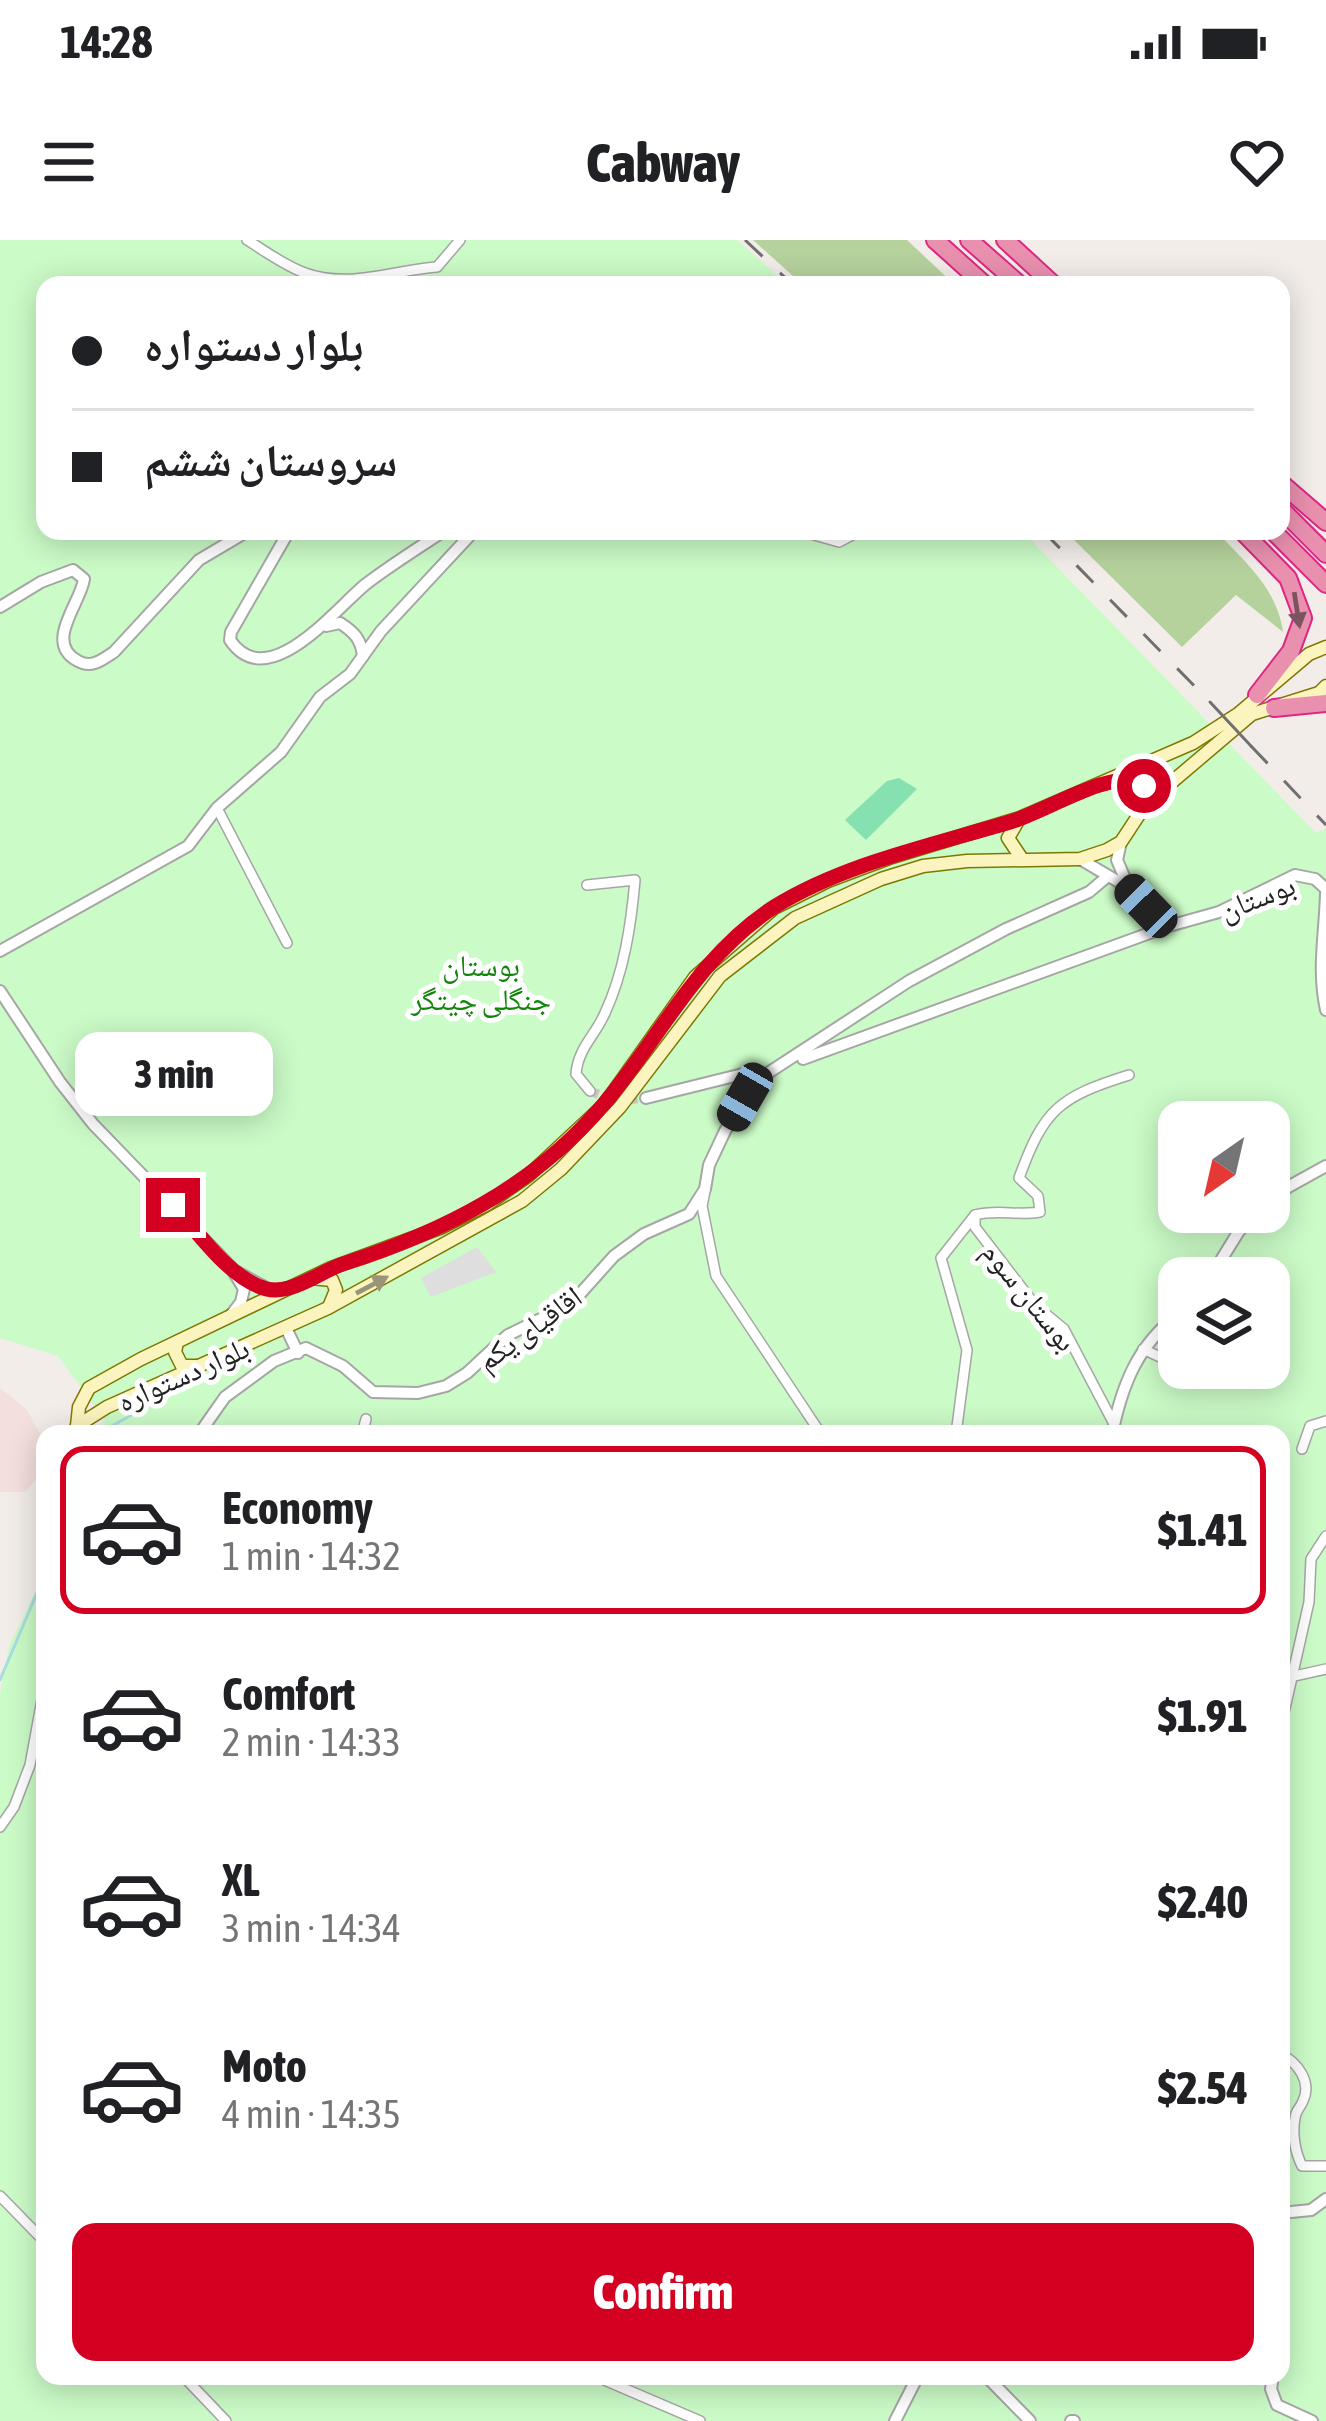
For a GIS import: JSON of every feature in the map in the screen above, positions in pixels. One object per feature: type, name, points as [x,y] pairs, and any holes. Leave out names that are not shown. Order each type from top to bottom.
[{"type":"highway","points":[[935,240],[975,276]]},
{"type":"highway","points":[[970,240],[1010,276]]},
{"type":"highway","points":[[1005,240],[1044,276]]},
{"type":"highway","points":[[1290,491],[1326,522]]},
{"type":"highway","points":[[1290,518],[1326,554]]},
{"type":"highway","points":[[1249,708],[1291,651],[1303,618],[1288,578],[1251,540]]},
{"type":"highway","points":[[1282,540],[1326,584]]},
{"type":"highway","points":[[1274,707],[1326,704]]},
{"type":"main road","points":[[1121,842],[1146,804],[1309,654],[1326,647]]},
{"type":"main road","points":[[1249,708],[1274,707],[1319,693],[1326,686]]},
{"type":"main road","name":"بلوار دستواره","points":[[77,1425],[79,1407],[89,1388],[309,1278],[440,1228],[486,1205],[529,1175],[604,1105],[695,977],[774,908],[876,863],[1020,818],[1103,784],[1193,743],[1249,708]]},
{"type":"main road","points":[[1103,784],[1128,778],[1141,781],[1146,804]]},
{"type":"main road","points":[[1020,818],[1008,838],[1022,859]]},
{"type":"main road","name":"بلوار دستواره","points":[[78,1425],[107,1406],[328,1308],[489,1220],[561,1169],[620,1107],[720,976],[795,918],[859,887],[923,866],[1080,859],[1121,842]]},
{"type":"main road","points":[[309,1278],[332,1280],[336,1289],[328,1308]]},
{"type":"main road","points":[[177,1342],[175,1352],[182,1366],[199,1366]]},
{"type":"street","points":[[247,240],[316,276]]},
{"type":"street","points":[[381,276],[437,267],[460,240]]},
{"type":"street","points":[[0,607],[73,569],[83,579],[82,591],[65,623],[63,638],[71,656],[97,663],[114,652],[199,560],[233,540]]},
{"type":"street","points":[[284,540],[231,632],[230,640],[244,656],[264,658],[287,650],[326,626],[369,582],[431,540]]},
{"type":"street","points":[[0,951],[188,846],[217,808],[281,752],[320,697],[350,674],[466,540]]},
{"type":"street","points":[[326,626],[340,623],[352,631],[361,642],[363,656]]},
{"type":"street","points":[[217,808],[287,943]]},
{"type":"street","points":[[1121,842],[1117,860],[1129,888]]},
{"type":"street","points":[[1080,859],[1129,888],[1169,926]]},
{"type":"street","name":"بوستان","points":[[803,1059],[1219,912],[1295,875],[1315,879],[1326,891],[1319,957],[1326,1010]]},
{"type":"street","points":[[815,1425],[716,1276],[702,1206],[709,1165],[725,1131],[765,1075],[909,981],[1006,929],[1089,892],[1108,876]]},
{"type":"street","points":[[587,885],[635,880],[631,932],[604,1015],[577,1056],[576,1074],[590,1091]]},
{"type":"street","points":[[0,991],[93,1124],[230,1266],[255,1285],[270,1290],[292,1288]]},
{"type":"street","points":[[646,1098],[755,1071]]},
{"type":"street","name":"بوستان سوم","points":[[1111,1425],[1064,1329],[1023,1290],[975,1227],[975,1215],[990,1210],[1021,1215],[1040,1212],[1038,1196],[1019,1178],[1047,1114],[1094,1086],[1129,1075]]},
{"type":"street","points":[[1290,1186],[1326,1166]]},
{"type":"street","name":"اقاقیای یکم","points":[[298,1353],[306,1348],[321,1352],[373,1392],[418,1394],[446,1386],[508,1335],[571,1304],[614,1256],[644,1234],[689,1214],[705,1189]]},
{"type":"street","points":[[957,1425],[967,1350],[941,1258],[975,1215]]},
{"type":"street","points":[[230,1266],[244,1289],[242,1302],[230,1317]]},
{"type":"street","points":[[205,1425],[225,1397],[274,1361],[298,1353],[286,1328]]},
{"type":"street","points":[[1114,1425],[1124,1383],[1158,1330]]},
{"type":"street","points":[[262,1339],[274,1361]]},
{"type":"street","points":[[1143,1348],[1158,1356]]},
{"type":"street","points":[[364,1425],[366,1419]]},
{"type":"street","points":[[1302,1449],[1310,1426],[1326,1421]]},
{"type":"street","points":[[1290,1662],[1309,1602],[1311,1559],[1326,1536]]},
{"type":"street","points":[[1290,1677],[1326,1669]]},
{"type":"street","points":[[0,1827],[14,1807],[30,1765],[36,1732]]},
{"type":"street","points":[[1290,2058],[1304,2076],[1306,2096],[1295,2115],[1295,2152],[1302,2166],[1326,2166]]},
{"type":"street","points":[[0,2196],[36,2233]]},
{"type":"street","points":[[1290,2212],[1312,2210],[1326,2199]]},
{"type":"street","points":[[192,2385],[226,2421]]},
{"type":"street","points":[[617,2385],[700,2421]]},
{"type":"street","points":[[896,2421],[914,2385]]},
{"type":"street","points":[[992,2385],[1016,2402],[1030,2421]]},
{"type":"street","points":[[1272,2385],[1277,2405],[1312,2421]]},
{"type":"shaded area","points":[[477,1247],[496,1272],[431,1297],[421,1278]]},
{"type":"shaded area","points":[[0,1388],[26,1409],[36,1427],[36,1479],[25,1492],[0,1492]]},
{"type":"green space","name":"بوستان جنگلی چیتگر","points":[[0,240],[737,240],[778,276],[36,276],[36,540],[1031,540],[1316,833],[1326,828],[1326,2421],[0,2421],[0,1694],[9,1646],[36,1590],[36,2385],[1290,2385],[1290,1425],[102,1425],[104,1419],[58,1356],[0,1338]]},
{"type":"green space","points":[[753,240],[907,240],[945,276],[793,276]]},
{"type":"green space","points":[[1074,540],[1224,540],[1267,589],[1283,632],[1236,595],[1182,647]]},
{"type":"green space","points":[[899,778],[917,789],[866,840],[845,820],[887,781]]},
{"type":"waterway","points":[[114,1425],[162,1398]]},
{"type":"waterway","points":[[0,1680],[36,1595]]},
{"type":"tunnel","points":[[590,1091],[616,1101],[646,1098]]},
{"type":"tram line","points":[[1210,702],[1251,746]]},
{"type":"railway","points":[[745,240],[783,276]]},
{"type":"railway","points":[[1052,540],[1210,702]]},
{"type":"railway","points":[[1251,746],[1326,825]]},
{"type":"route","points":[[173,1205],[230,1266],[270,1290],[292,1288],[440,1228],[486,1205],[563,1145],[604,1105],[695,977],[774,908],[828,881],[1020,818],[1103,784],[1128,778],[1144,786]]}]
